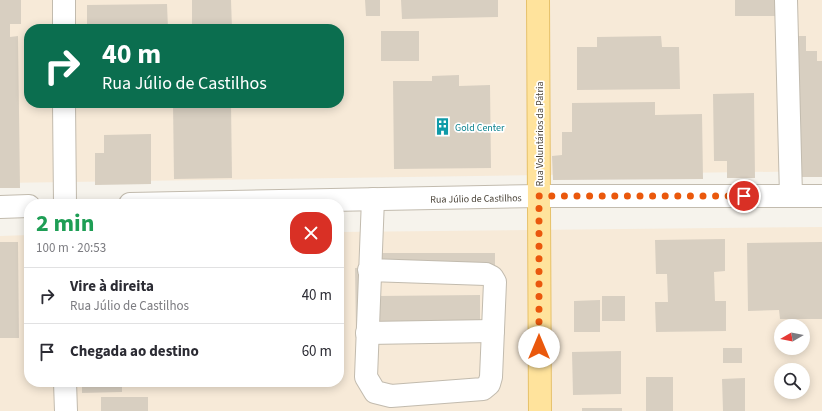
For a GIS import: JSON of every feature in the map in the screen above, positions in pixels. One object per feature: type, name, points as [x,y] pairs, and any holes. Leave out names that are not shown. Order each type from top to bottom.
[{"type":"main road","name":"Rua Voluntários da Pátria","points":[[538,0],[540,411]]},
{"type":"street","points":[[64,0],[64,24]]},
{"type":"street","points":[[786,0],[791,196]]},
{"type":"street","points":[[64,108],[65,199]]},
{"type":"street","name":"Rua Júlio de Castilhos","points":[[344,200],[539,196],[822,196]]},
{"type":"street","points":[[370,270],[486,274],[492,277],[495,282],[491,377],[489,384],[483,389],[391,396],[375,392],[366,377],[367,333],[373,200]]},
{"type":"street","points":[[0,206],[24,206]]},
{"type":"street","points":[[367,333],[493,331]]},
{"type":"street","points":[[66,387],[66,411]]},
{"type":"shaded area","points":[[0,0],[822,0],[822,171],[0,183]]},
{"type":"shaded area","points":[[822,227],[822,411],[0,411],[0,236],[24,235],[24,387],[344,387],[344,232]]},
{"type":"building","points":[[0,0],[21,0],[21,24],[10,24],[10,37],[18,36],[20,188],[0,188]]},
{"type":"building","points":[[192,0],[231,0],[232,24],[192,24]]},
{"type":"building","points":[[365,0],[380,0],[380,16],[366,16]]},
{"type":"building","points":[[401,0],[498,0],[498,17],[402,19]]},
{"type":"building","points":[[735,0],[776,0],[776,16],[735,16]]},
{"type":"building","points":[[167,4],[168,24],[87,24],[87,5]]},
{"type":"building","points":[[381,31],[419,31],[419,61],[381,61]]},
{"type":"building","points":[[661,36],[662,47],[679,47],[680,89],[577,90],[577,47],[597,47],[597,37]]},
{"type":"building","points":[[792,36],[806,36],[806,51],[817,51],[817,61],[822,61],[822,177],[793,177]]},
{"type":"building","name":"Gold Center","points":[[459,75],[459,86],[490,85],[491,168],[394,169],[393,81],[432,81],[432,76]]},
{"type":"building","points":[[754,93],[755,178],[727,178],[727,161],[714,161],[713,94]]},
{"type":"building","points":[[655,102],[655,115],[702,114],[703,179],[553,180],[552,156],[562,155],[562,132],[572,132],[572,103]]},
{"type":"building","points":[[173,108],[231,108],[232,178],[174,179]]},
{"type":"building","points":[[151,134],[151,184],[95,185],[95,153],[104,153],[104,135]]},
{"type":"building","points":[[725,239],[725,271],[714,272],[715,301],[726,301],[726,331],[656,332],[655,302],[668,302],[667,274],[656,274],[655,240]]},
{"type":"building","points":[[0,242],[18,242],[19,338],[0,338]]},
{"type":"building","points":[[822,242],[822,319],[780,319],[779,310],[748,311],[747,243]]},
{"type":"building","points":[[379,253],[495,253],[495,267],[379,267]]},
{"type":"building","points":[[377,267],[378,296],[480,295],[480,331],[356,331],[355,268]]},
{"type":"building","points":[[602,296],[625,296],[625,321],[602,321]]},
{"type":"building","points":[[600,300],[600,332],[574,332],[574,301]]},
{"type":"building","points":[[723,348],[742,348],[742,363],[723,363]]},
{"type":"building","points":[[621,351],[621,394],[573,395],[572,352]]},
{"type":"building","points":[[646,377],[673,377],[673,411],[646,411]]},
{"type":"building","points":[[745,378],[745,411],[723,411],[722,379]]},
{"type":"building","points":[[82,387],[122,387],[122,392],[82,393]]},
{"type":"building","points":[[101,397],[148,397],[148,411],[101,411]]},
{"type":"building","points":[[582,408],[622,408],[622,411],[582,411]]},
{"type":"place","name":"Gold Center","points":[[442,127]]},
{"type":"route","points":[[539,347],[539,196],[744,196]]}]
